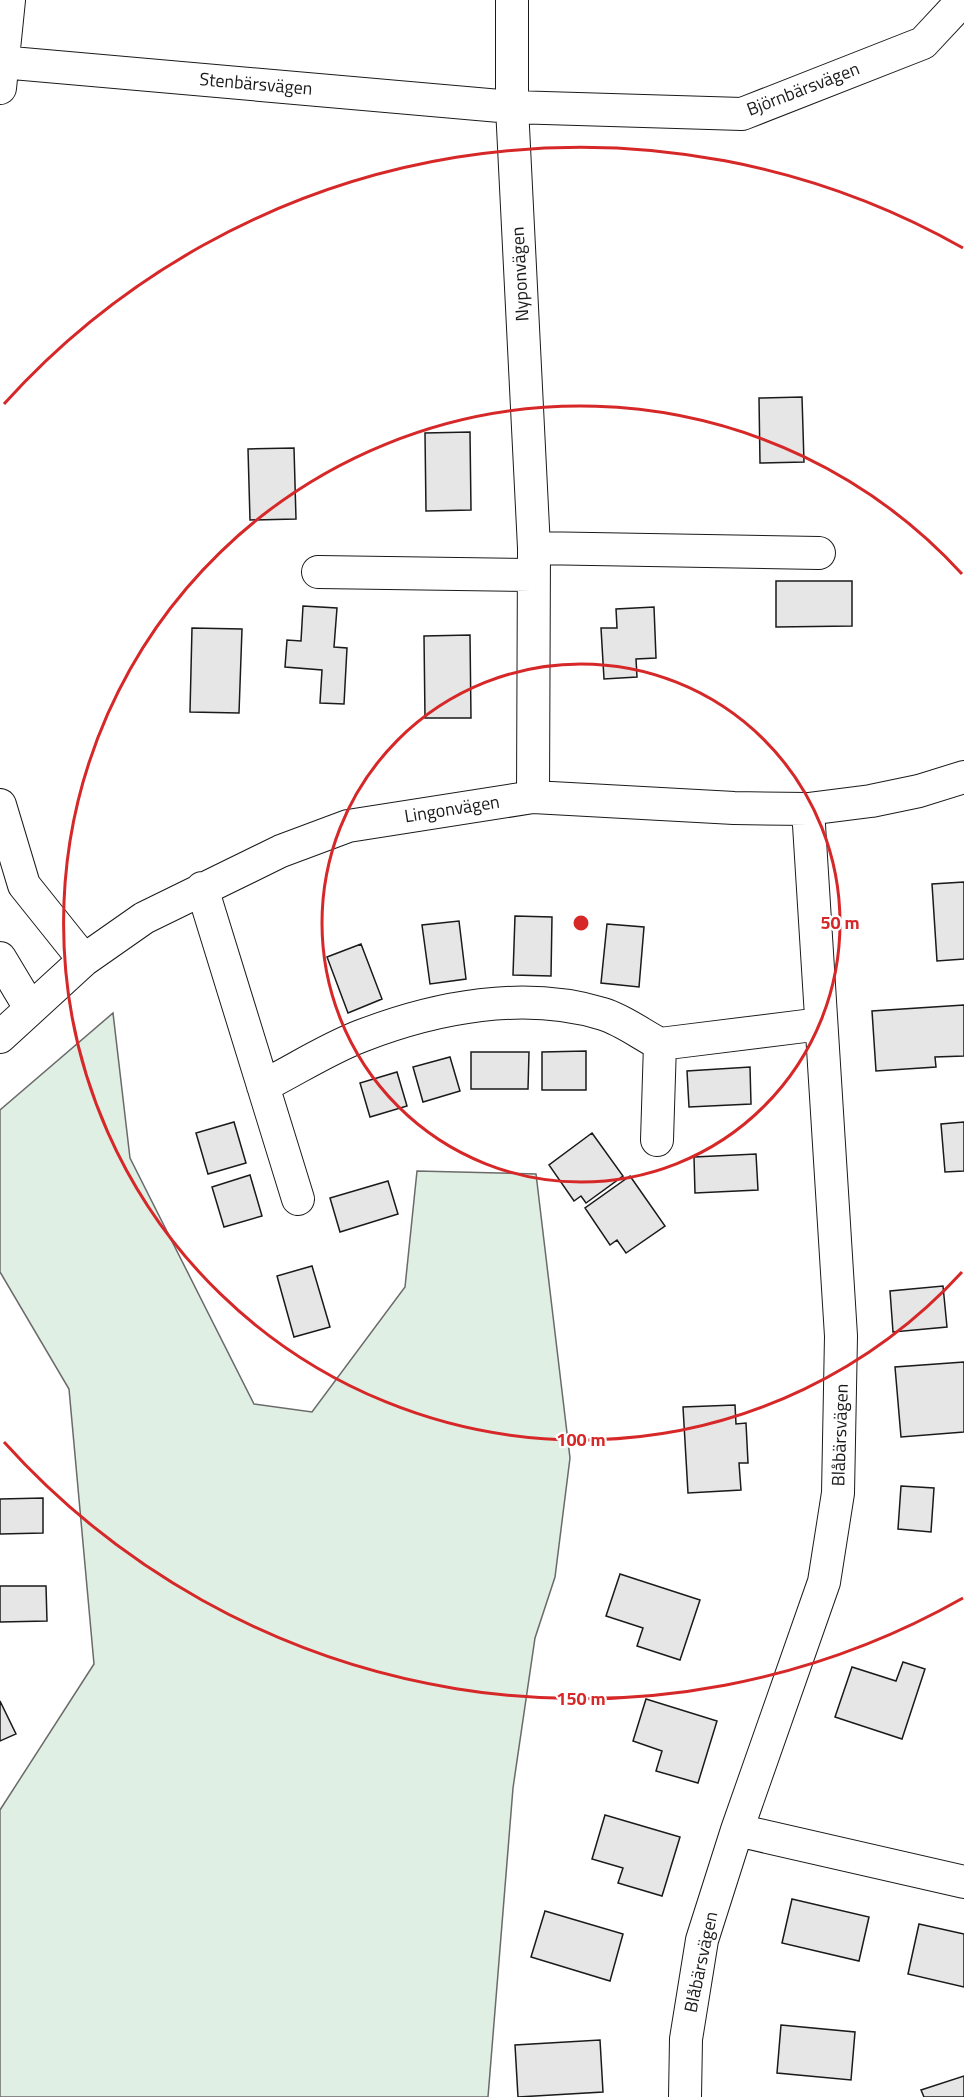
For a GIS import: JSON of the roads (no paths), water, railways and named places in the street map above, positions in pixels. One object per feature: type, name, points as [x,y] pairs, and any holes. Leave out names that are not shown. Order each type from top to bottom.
[{"type":"street","points":[[2,70],[9,0]]},
{"type":"street","name":"Nyponvägen","points":[[512,0],[512,107],[533,562],[533,797]]},
{"type":"street","name":"Björnbärsvägen","points":[[512,107],[742,114],[923,43],[963,0]]},
{"type":"street","name":"Stenbärsvägen","points":[[2,70],[512,107]]},
{"type":"street","points":[[318,572],[533,562],[819,553]]},
{"type":"street","name":"Lingonvägen","points":[[0,1037],[84,960],[144,918],[281,851],[348,826],[533,797],[734,808],[808,809],[871,801],[919,791],[964,777]]},
{"type":"street","points":[[0,805],[24,885],[84,960]]},
{"type":"street","name":"Blåbärsvägen","points":[[685,2097],[686,2039],[702,1940],[737,1830],[824,1582],[838,1493],[841,1336],[808,809]]},
{"type":"street","points":[[202,888],[298,1199]]},
{"type":"street","points":[[0,958],[30,1008]]},
{"type":"street","points":[[263,1086],[360,1036],[432,1014],[477,1004],[563,1005],[605,1014],[660,1044],[821,1024]]},
{"type":"street","points":[[657,1140],[660,1044]]},
{"type":"street","points":[[737,1830],[964,1882]]}]
